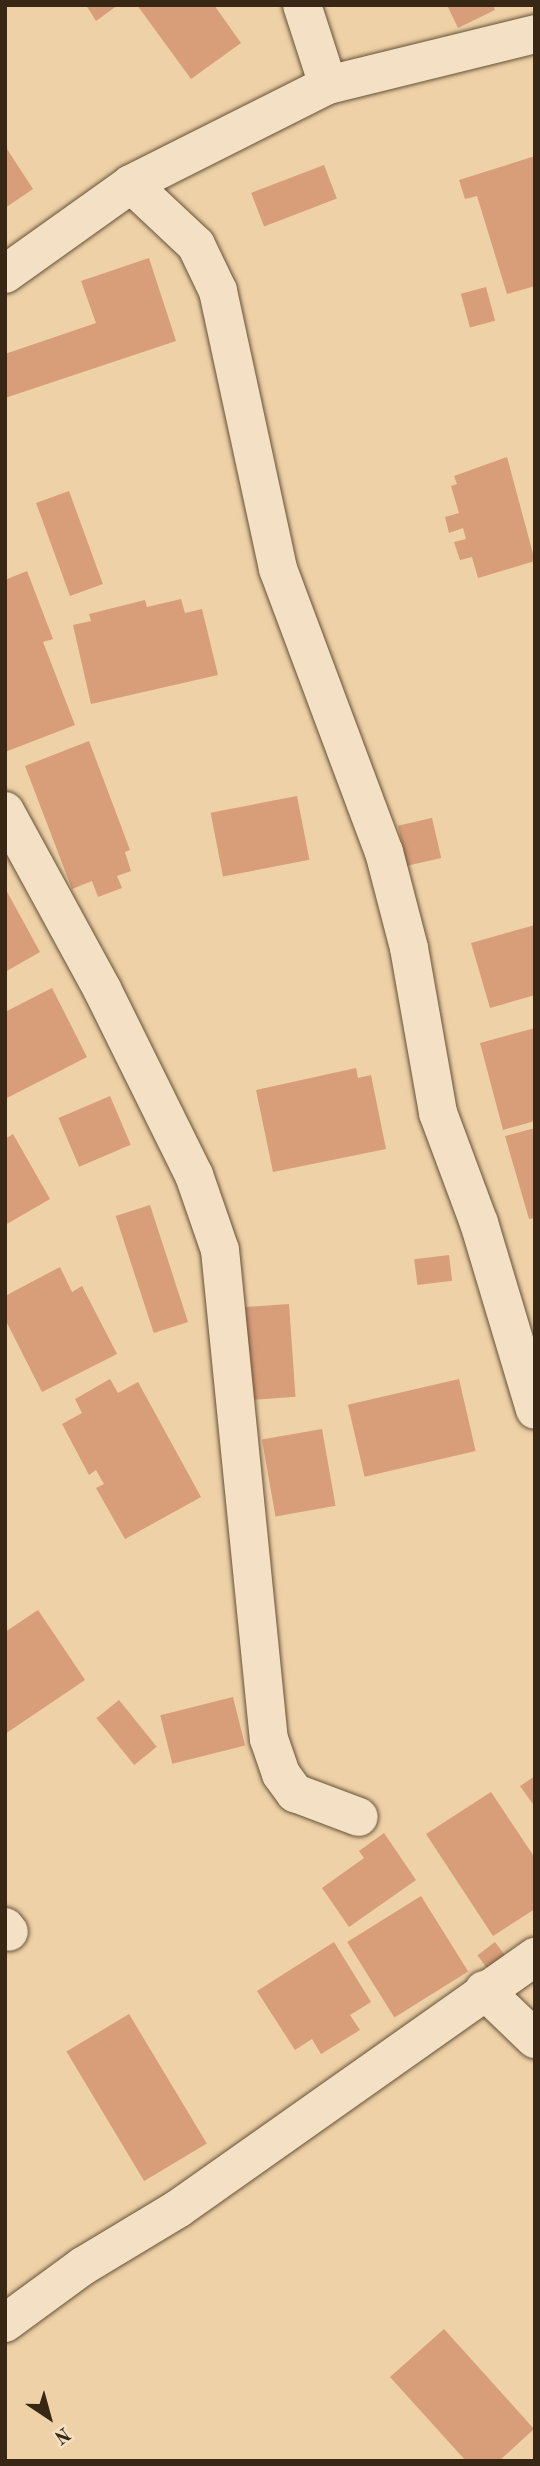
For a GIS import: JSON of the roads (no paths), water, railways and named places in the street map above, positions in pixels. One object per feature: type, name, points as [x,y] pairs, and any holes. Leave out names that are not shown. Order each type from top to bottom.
[{"type":"street","points":[[302,5],[328,85]]},
{"type":"street","points":[[5,274],[131,184],[328,85],[535,34]]},
{"type":"street","points":[[131,184],[196,245],[218,291],[278,569],[384,852],[409,948],[438,1114],[479,1223],[535,1410]]},
{"type":"street","points":[[5,811],[102,989],[194,1175],[220,1250],[269,1739],[277,1762],[295,1793],[359,1816]]},
{"type":"street","points":[[5,2323],[83,2266],[179,2208],[484,1990],[535,1957]]},
{"type":"street","points":[[484,1990],[535,2039]]}]
